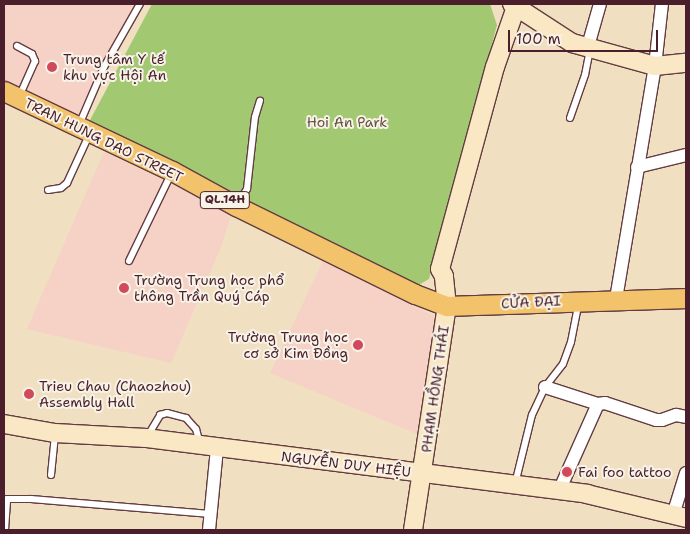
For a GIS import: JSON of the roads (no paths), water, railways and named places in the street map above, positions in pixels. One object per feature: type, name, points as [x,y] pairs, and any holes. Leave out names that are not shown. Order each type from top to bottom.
[{"type":"main road","points":[[514,5],[572,42],[655,66],[686,63]]},
{"type":"main road","name":"PHẠM HỒNG THÁI","points":[[413,530],[447,306],[444,276],[449,272],[476,153],[503,70],[514,5]]},
{"type":"main road","name":"TRAN HUNG DAO STREET","points":[[11,95],[172,171],[236,206],[447,306]]},
{"type":"main road","name":"CỬA ĐẠI","points":[[447,306],[579,300],[686,298]]},
{"type":"main road","name":"NGUYỄN DUY HIỆU","points":[[4,424],[55,433],[146,438],[587,494],[680,516]]},
{"type":"street","points":[[589,46],[600,4]]},
{"type":"street","points":[[616,299],[655,66],[662,4]]},
{"type":"street","points":[[637,167],[686,155]]},
{"type":"street","points":[[545,387],[598,404],[605,403],[656,420],[676,415],[686,417]]},
{"type":"street","points":[[559,491],[598,404]]},
{"type":"street","points":[[209,447],[209,530]]},
{"type":"street","points":[[680,516],[686,473]]},
{"type":"lane","points":[[48,190],[61,188],[67,183],[104,67],[140,4]]},
{"type":"lane","points":[[11,95],[36,61],[32,54],[17,46]]},
{"type":"lane","points":[[570,118],[585,76],[589,46]]},
{"type":"lane","points":[[236,206],[247,189],[255,117],[260,101]]},
{"type":"lane","points":[[129,261],[172,171]]},
{"type":"lane","points":[[515,485],[532,415],[545,387],[563,364],[571,342],[579,300]]},
{"type":"lane","points":[[146,438],[160,415],[167,413],[177,414],[186,418],[209,447]]},
{"type":"lane","points":[[51,475],[55,433]]},
{"type":"lane","points":[[5,530],[7,499],[31,499],[210,514]]},
{"type":"place","name":"Trung tâm Y tế khu vực Hội An","points":[[52,67]]},
{"type":"place","name":"Trường Trung học phổ thông Trần Quý Cáp","points":[[124,288]]},
{"type":"place","name":"Trường Trung học cơ sở Kim Đồng","points":[[358,345]]},
{"type":"place","name":"Trieu Chau (Chaozhou) Assembly Hall","points":[[29,394]]},
{"type":"place","name":"Fai foo tattoo","points":[[567,472]]},
{"type":"park label","name":"Hoi An Park","points":[[347,122]]}]
